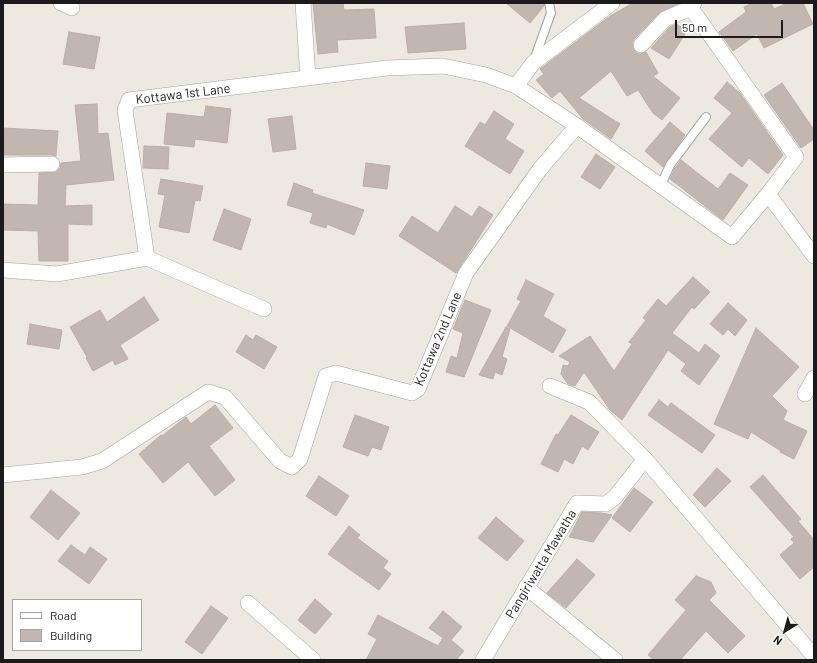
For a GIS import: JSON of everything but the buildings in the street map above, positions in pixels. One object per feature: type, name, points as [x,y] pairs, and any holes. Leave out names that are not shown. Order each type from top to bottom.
[{"type":"street","points":[[303,3],[308,78]]},
{"type":"street","points":[[516,86],[533,62],[612,3]]},
{"type":"street","points":[[641,45],[665,19],[692,5],[796,157],[768,194],[814,256]]},
{"type":"street","name":"Kottawa 1st Lane","points":[[147,258],[125,110],[129,100],[387,68],[443,66],[486,75],[516,86],[577,126],[732,237],[768,194]]},
{"type":"street","name":"Kottawa 2nd Lane","points":[[3,474],[82,467],[102,461],[208,392],[225,397],[280,461],[292,467],[300,459],[326,376],[336,373],[412,393],[418,389],[466,273],[540,169],[577,126]]},
{"type":"street","points":[[3,165],[52,164]]},
{"type":"street","points":[[3,270],[57,274],[147,258],[264,309]]},
{"type":"street","points":[[805,394],[814,378]]},
{"type":"street","points":[[550,386],[589,402],[645,459],[814,656]]},
{"type":"street","name":"Pangiriwatta Mawatha","points":[[483,660],[577,503],[606,504],[615,497],[645,459]]},
{"type":"street","points":[[526,587],[615,660]]},
{"type":"street","points":[[248,604],[313,660]]},
{"type":"lane","points":[[533,62],[551,12],[549,3]]},
{"type":"lane","points":[[661,185],[670,165],[706,117]]}]
